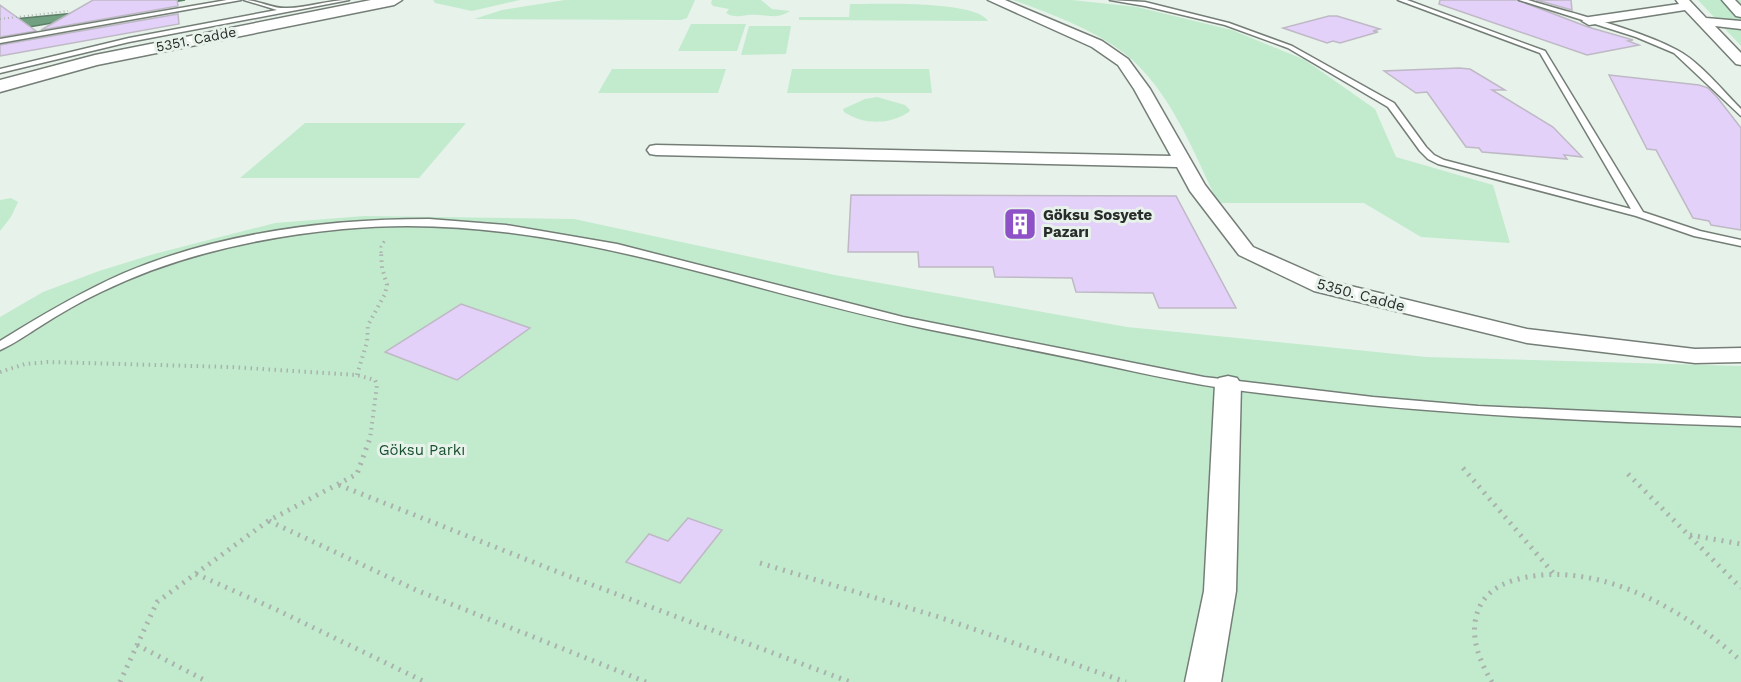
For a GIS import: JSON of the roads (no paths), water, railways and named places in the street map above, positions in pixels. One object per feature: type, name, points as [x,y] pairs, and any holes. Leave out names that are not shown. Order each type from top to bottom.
[{"type":"street","name":"5351. Cadde","points":[[0,86],[95,60],[394,0]]},
{"type":"street","name":"5350. Cadde","points":[[994,0],[1097,44],[1123,62],[1142,89],[1197,187],[1246,251],[1322,286],[1527,336],[1695,356],[1741,355]]},
{"type":"street","points":[[1728,0],[1741,13]]},
{"type":"street","points":[[1571,15],[1644,1]]},
{"type":"street","points":[[1589,21],[1685,3],[1741,61]]},
{"type":"street","points":[[1701,21],[1741,25]]},
{"type":"street","points":[[656,150],[1183,162]]},
{"type":"street","points":[[1203,682],[1220,591],[1228,384]]},
{"type":"lane","points":[[0,41],[238,0]]},
{"type":"lane","points":[[247,0],[284,11]]},
{"type":"lane","points":[[0,71],[62,54],[346,0]]},
{"type":"lane","points":[[1113,0],[1145,4],[1227,24],[1290,47],[1391,105],[1423,149],[1431,157],[1442,162],[1639,214],[1698,234],[1741,243]]},
{"type":"lane","points":[[1401,0],[1543,52],[1639,214]]},
{"type":"lane","points":[[1522,0],[1652,41],[1676,52],[1702,74],[1741,114]]},
{"type":"lane","points":[[0,346],[49,315],[109,284],[157,264],[255,238],[320,228],[398,222],[449,223],[508,228],[592,243],[893,318],[1228,384],[1426,408],[1741,422]]},
{"type":"place","name":"Göksu Sosyete Pazarı","points":[[1020,224]]},
{"type":"park label","name":"Göksu Parkı","points":[[422,450]]}]
